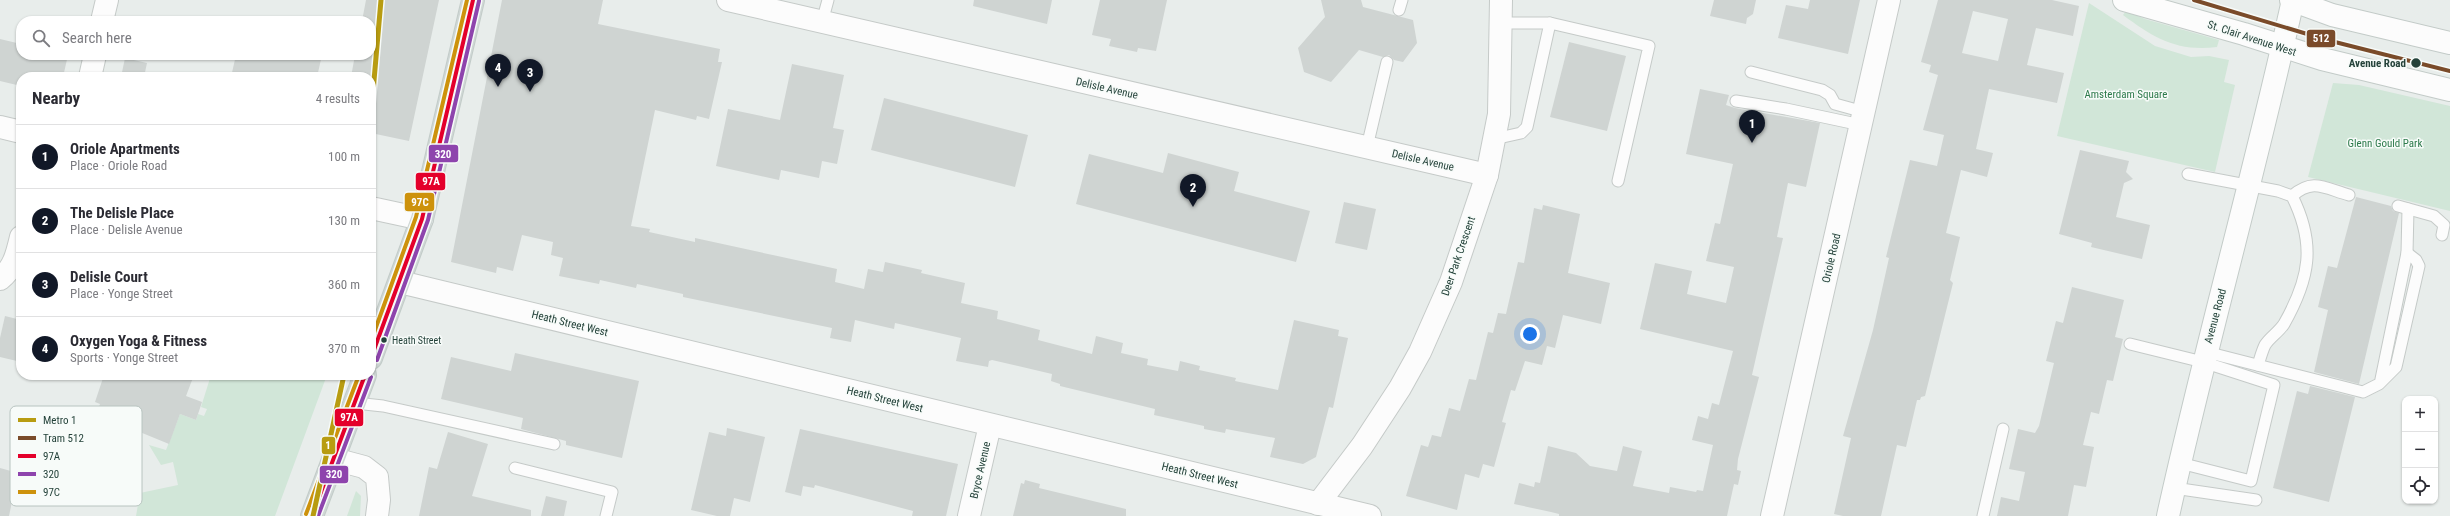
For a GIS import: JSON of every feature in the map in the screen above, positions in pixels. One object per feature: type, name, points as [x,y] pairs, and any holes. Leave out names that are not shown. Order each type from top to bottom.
[{"type":"main road","points":[[376,345],[422,219],[473,0]]},
{"type":"main road","points":[[312,516],[363,380]]},
{"type":"street","points":[[103,16],[107,0]]},
{"type":"street","name":"Delisle Avenue","points":[[728,0],[1487,175]]},
{"type":"street","name":"Deer Park Crescent","points":[[1318,504],[1381,418],[1420,352],[1451,282],[1487,175],[1499,114],[1502,23],[1501,0]]},
{"type":"street","name":"Oriole Road","points":[[1772,516],[1889,0]]},
{"type":"street","name":"St. Clair Avenue West","points":[[2124,0],[2244,34],[2282,48],[2450,90]]},
{"type":"street","points":[[2293,0],[2332,14],[2450,43]]},
{"type":"street","name":"Avenue Road","points":[[2168,516],[2204,357],[2249,186],[2293,0]]},
{"type":"street","points":[[91,72],[94,60]]},
{"type":"street","points":[[0,127],[16,131]]},
{"type":"street","points":[[376,209],[422,219]]},
{"type":"street","points":[[0,279],[9,271],[16,258]]},
{"type":"street","name":"Heath Street West","points":[[400,282],[1370,516]]},
{"type":"street","name":"Bryce Avenue","points":[[969,516],[990,425]]},
{"type":"street","points":[[334,458],[364,467],[377,476],[379,500],[377,516]]},
{"type":"lane","points":[[822,22],[828,0]]},
{"type":"lane","points":[[1502,23],[1550,23],[1649,46],[1618,181]]},
{"type":"lane","points":[[1494,139],[1521,133],[1527,127],[1550,23]]},
{"type":"lane","points":[[1367,147],[1387,62]]},
{"type":"lane","points":[[1751,72],[1822,90],[1830,95],[1835,104],[1862,118]]},
{"type":"lane","points":[[1736,101],[1786,109],[1862,118]]},
{"type":"lane","points":[[2188,174],[2278,191],[2292,196],[2304,219],[2308,249],[2304,282],[2283,326],[2266,344],[2258,365]]},
{"type":"lane","points":[[2292,196],[2304,186],[2314,185],[2349,195]]},
{"type":"lane","points":[[2130,344],[2258,365],[2363,392],[2379,384],[2381,379],[2407,253],[2403,207],[2434,216],[2444,225],[2442,236]]},
{"type":"lane","points":[[2180,463],[2251,481],[2274,385],[2204,357]]},
{"type":"lane","points":[[354,402],[383,406],[554,444]]},
{"type":"lane","points":[[1983,516],[2003,429]]},
{"type":"lane","points":[[515,468],[612,492],[606,516]]},
{"type":"lane","points":[[2174,488],[2256,500]]},
{"type":"green space","name":"Amsterdam Square","points":[[2089,3],[2155,46],[2191,57],[2209,56],[2229,60],[2224,82],[2235,85],[2215,172],[2057,136]]},
{"type":"green space","points":[[2126,11],[2145,19],[2219,40],[2217,47],[2190,47],[2167,42],[2156,37],[2123,15]]},
{"type":"green space","name":"Glenn Gould Park","points":[[2333,83],[2359,85],[2450,106],[2450,211],[2308,177]]},
{"type":"green space","points":[[209,380],[325,380],[275,516],[136,516],[138,506],[142,506],[142,493],[178,485],[173,462],[161,465],[149,445],[166,450],[180,414],[196,420],[198,414],[204,416],[207,409],[201,407]]},
{"type":"green space","points":[[356,491],[361,496],[360,516],[347,516]]},
{"type":"building","points":[[366,0],[439,0],[409,141],[376,134],[376,72],[352,72],[354,60],[376,60],[376,16],[363,16]]},
{"type":"building","points":[[502,0],[603,0],[598,24],[720,49],[718,62],[722,62],[709,119],[697,116],[696,120],[655,110],[631,226],[650,229],[649,232],[695,242],[695,238],[837,269],[835,282],[864,289],[868,269],[883,272],[885,262],[922,270],[921,273],[965,283],[961,303],[998,311],[997,319],[1040,330],[1038,340],[1092,354],[1096,336],[1123,343],[1121,353],[1148,359],[1147,365],[1178,371],[1180,361],[1200,366],[1199,370],[1236,378],[1235,381],[1278,390],[1294,320],[1339,330],[1338,336],[1348,338],[1333,408],[1329,407],[1316,457],[1303,464],[1270,457],[1275,438],[1226,429],[1225,433],[1204,429],[1204,426],[1154,415],[1155,409],[1060,386],[1060,384],[1051,381],[1052,374],[992,360],[989,361],[988,367],[956,361],[961,338],[895,323],[894,329],[855,320],[851,342],[830,338],[832,328],[683,297],[683,294],[637,284],[636,288],[600,280],[599,284],[559,276],[563,258],[551,255],[553,242],[522,235],[513,271],[497,267],[496,273],[451,262]]},
{"type":"building","points":[[974,0],[1052,0],[1047,24],[973,6]]},
{"type":"building","points":[[1100,0],[1167,0],[1156,51],[1138,48],[1137,52],[1109,46],[1111,39],[1092,35]]},
{"type":"building","points":[[1321,0],[1361,0],[1363,7],[1413,20],[1417,43],[1403,62],[1394,60],[1389,55],[1383,57],[1359,50],[1331,82],[1304,72],[1298,48],[1325,17]]},
{"type":"building","points":[[1714,0],[1756,0],[1753,14],[1747,18],[1746,24],[1710,16]]},
{"type":"building","points":[[1810,0],[1860,0],[1848,54],[1778,38],[1786,5],[1808,9]]},
{"type":"building","points":[[1938,0],[2052,0],[2079,6],[2073,36],[2036,28],[2027,65],[2064,73],[2057,103],[1989,89],[1976,149],[1993,153],[1987,177],[1961,170],[1946,233],[1960,237],[1950,280],[1953,283],[1925,396],[1921,397],[1920,400],[1917,400],[1906,447],[1897,445],[1881,516],[1843,516],[1834,514],[1851,438],[1843,436],[1873,330],[1889,258],[1886,257],[1910,160],[1937,166],[1944,135],[1923,130],[1938,75],[1929,72],[1931,65],[1921,62]],"holes":[[[1973,11],[2008,19],[1998,61],[1962,53]]]},
{"type":"building","points":[[0,39],[16,43],[16,60],[67,60],[64,72],[16,72],[16,85],[0,81]]},
{"type":"building","points":[[1569,42],[1626,56],[1607,131],[1550,117]]},
{"type":"building","points":[[125,60],[134,60],[147,63],[145,72],[122,72]]},
{"type":"building","points":[[235,60],[321,60],[318,72],[232,72]]},
{"type":"building","points":[[792,64],[844,75],[833,128],[844,130],[837,164],[822,161],[819,178],[781,170],[779,180],[716,166],[728,109],[780,120]]},
{"type":"building","points":[[1700,89],[1729,95],[1726,105],[1735,108],[1820,123],[1806,187],[1788,183],[1777,237],[1783,238],[1752,375],[1759,377],[1738,459],[1737,470],[1741,471],[1738,485],[1734,484],[1727,516],[1559,516],[1559,514],[1514,504],[1519,483],[1534,487],[1535,482],[1540,483],[1548,446],[1576,453],[1590,466],[1617,471],[1623,446],[1642,451],[1633,486],[1669,493],[1670,487],[1696,492],[1697,490],[1703,491],[1713,445],[1692,440],[1698,416],[1708,419],[1712,403],[1719,405],[1733,351],[1640,329],[1655,263],[1692,271],[1687,294],[1726,303],[1734,267],[1706,261],[1715,223],[1720,224],[1733,164],[1686,154]]},
{"type":"building","points":[[884,98],[1028,135],[1015,187],[871,150]]},
{"type":"building","points":[[2080,150],[2129,161],[2126,172],[2133,179],[2124,183],[2116,217],[2150,225],[2142,259],[2091,247],[2092,243],[2059,234]]},
{"type":"building","points":[[1168,153],[1239,172],[1234,191],[1310,211],[1296,262],[1076,204],[1089,154],[1163,173]]},
{"type":"building","points":[[2356,197],[2391,206],[2393,211],[2399,213],[2359,384],[2314,372],[2328,310],[2318,307],[2328,266],[2337,268]]},
{"type":"building","points":[[1344,202],[1376,209],[1367,250],[1335,243]]},
{"type":"building","points":[[1543,205],[1580,214],[1568,273],[1610,283],[1601,324],[1563,315],[1555,348],[1547,346],[1542,365],[1525,361],[1515,391],[1511,390],[1502,422],[1506,423],[1494,467],[1483,464],[1479,478],[1465,474],[1457,510],[1406,496],[1421,445],[1428,447],[1432,435],[1441,437],[1449,408],[1460,411],[1469,379],[1476,380],[1488,332],[1493,333],[1498,313],[1506,314],[1518,262],[1524,263],[1534,208],[1542,210]]},
{"type":"building","points":[[2072,287],[2124,300],[2115,337],[2123,339],[2113,381],[2107,380],[2099,414],[2091,412],[2083,445],[2094,447],[2086,487],[2074,485],[2068,516],[1997,516],[2001,497],[2019,501],[2025,472],[2009,469],[2018,429],[2035,433],[2039,426],[2054,363],[2046,361],[2056,321],[2063,323]]},
{"type":"building","points":[[5,316],[16,319],[16,361],[0,357],[0,338]]},
{"type":"building","points":[[515,353],[639,381],[622,458],[566,445],[566,441],[521,429],[523,418],[441,399],[451,357],[511,371]]},
{"type":"building","points":[[102,380],[192,380],[186,396],[202,402],[196,420],[180,414],[169,444],[142,433],[142,406],[99,406],[100,404],[95,402]]},
{"type":"building","points":[[2310,386],[2355,397],[2329,502],[2273,488],[2297,391],[2308,394]]},
{"type":"building","points":[[727,428],[765,437],[750,502],[734,498],[730,516],[717,516],[691,510],[709,432],[726,436]]},
{"type":"building","points":[[800,429],[958,464],[946,516],[912,516],[913,511],[815,485],[814,488],[803,486],[801,496],[785,492]]},
{"type":"building","points":[[448,432],[488,444],[472,496],[531,510],[531,516],[419,516],[429,467],[437,469]]},
{"type":"building","points":[[0,468],[10,471],[11,506],[9,516],[0,516]]},
{"type":"building","points":[[1025,480],[1040,484],[1039,488],[1126,509],[1126,516],[1013,516],[1021,483],[1024,484]]},
{"type":"building","points":[[546,496],[567,501],[564,516],[541,516]]},
{"type":"metro line","name":"1","points":[[376,58],[381,0]]},
{"type":"metro line","name":"1","points":[[375,72],[376,60]]},
{"type":"metro line","name":"1","points":[[313,516],[343,380]]},
{"type":"tram line","name":"512","points":[[2194,0],[2327,40],[2450,71]]},
{"type":"transit line","name":"97C","points":[[376,327],[416,217],[467,0]]},
{"type":"transit line","name":"97A","points":[[376,344],[422,219],[473,0]]},
{"type":"transit line","name":"320","points":[[377,360],[428,220],[479,1]]},
{"type":"transit line","name":"97C","points":[[306,514],[357,380]]},
{"type":"transit line","name":"97A","points":[[312,516],[363,380]]},
{"type":"transit line","name":"320","points":[[318,516],[370,380]]},
{"type":"place","name":"Avenue Road","points":[[2416,63]]},
{"type":"place","name":"Oxygen Yoga & Fitness","points":[[498,87]]},
{"type":"place","name":"Delisle Court","points":[[530,92]]},
{"type":"place","name":"Oriole Apartments","points":[[1752,143]]},
{"type":"place","name":"The Delisle Place","points":[[1193,207]]},
{"type":"place","name":"Heath Street","points":[[384,340]]}]
